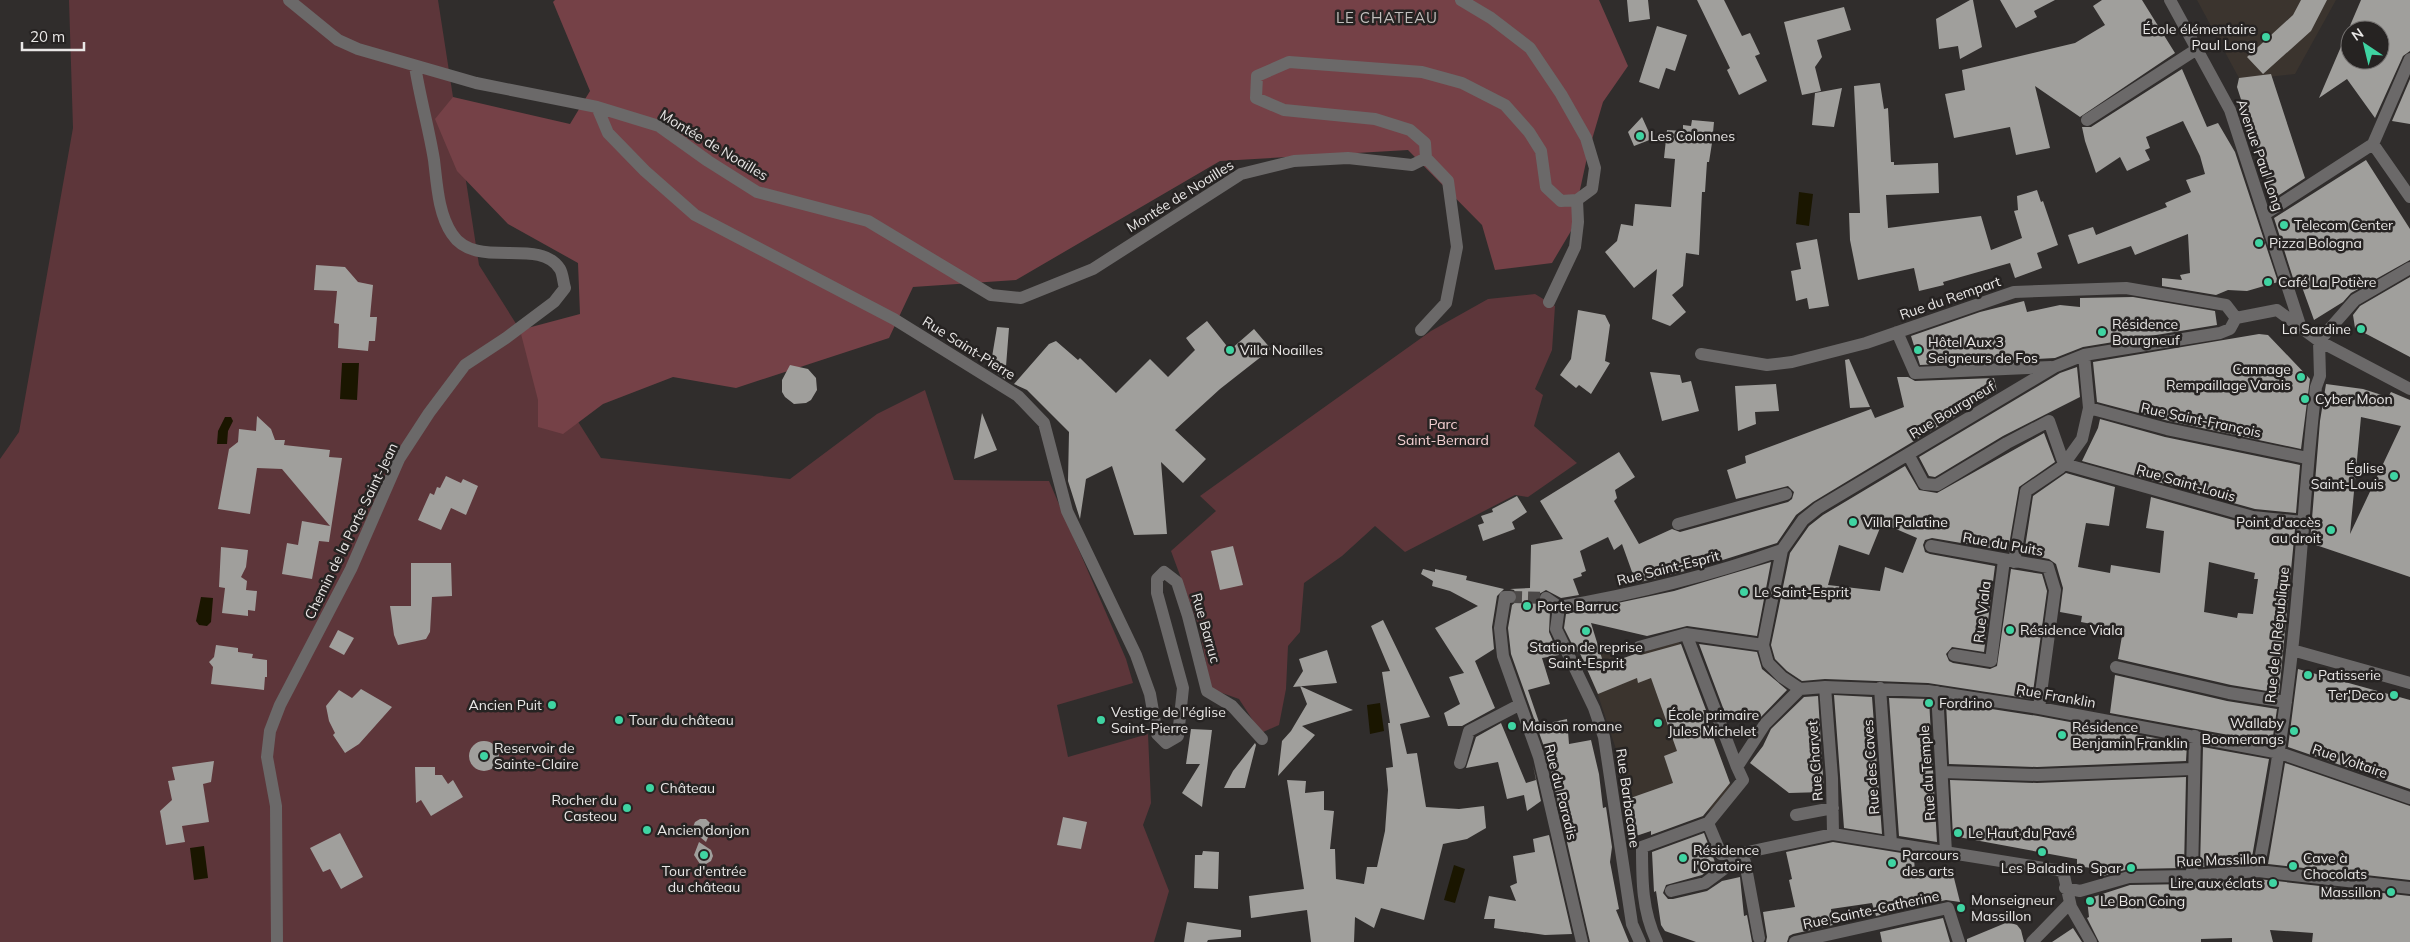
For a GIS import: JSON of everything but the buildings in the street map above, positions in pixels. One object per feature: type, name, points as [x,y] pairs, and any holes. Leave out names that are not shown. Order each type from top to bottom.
[{"type":"street","name":"Montée de Noailles","points":[[289,0],[338,40],[358,49],[476,83],[597,107],[659,126],[708,161],[758,192],[868,221],[991,295],[1021,298],[1093,269],[1241,174],[1294,161],[1348,158],[1412,165],[1426,158]]},
{"type":"street","points":[[1421,330],[1446,303],[1457,247],[1448,181],[1426,158],[1425,143],[1410,130],[1375,119],[1284,110],[1256,98],[1257,76],[1289,62],[1422,72],[1462,83],[1505,105],[1529,132],[1541,151],[1546,187],[1561,201],[1577,200],[1592,188],[1595,168],[1586,138],[1561,94],[1530,48],[1491,18],[1461,0]]},
{"type":"street","name":"Avenue Paul Long","points":[[2170,0],[2230,110],[2301,328]]},
{"type":"street","points":[[2087,120],[2197,49]]},
{"type":"street","points":[[2265,214],[2373,144],[2410,59]]},
{"type":"street","name":"Chemin de la Porte Saint-Jean","points":[[277,942],[276,806],[267,757],[270,731],[280,705],[351,569],[399,459],[429,413],[465,364],[506,338],[554,302],[565,288],[560,269],[544,256],[496,254],[468,248],[452,235],[438,197],[434,160],[415,66]]},
{"type":"street","name":"Rue Saint-Pierre","points":[[597,107],[608,133],[646,171],[695,215],[894,319],[1018,396],[1044,423],[1067,511],[1136,654],[1150,694],[1157,734],[1166,743]]},
{"type":"street","points":[[2373,144],[2410,197]]},
{"type":"street","points":[[1549,302],[1575,247],[1578,222],[1577,200]]},
{"type":"street","points":[[2318,341],[2355,300],[2410,268]]},
{"type":"street","name":"Rue du Rempart","points":[[1701,354],[1767,365],[1792,362],[1855,346],[2014,292],[2126,288],[2226,305],[2236,318]]},
{"type":"street","name":"Rue Bourgneuf","points":[[1782,550],[1803,520],[1818,508],[2054,367],[2084,355],[2220,333],[2230,329],[2236,318],[2277,310],[2318,341],[2410,389]]},
{"type":"street","points":[[1897,332],[1915,373],[2054,367]]},
{"type":"street","name":"Rue de la République","points":[[2258,871],[2280,753],[2292,650],[2307,458],[2316,387],[2320,376],[2318,341]]},
{"type":"street","name":"Rue Viala","points":[[1954,655],[1991,660],[2009,561],[2026,491],[2060,468],[2082,439],[2089,408],[2084,355]]},
{"type":"street","name":"Rue Saint-François","points":[[2089,408],[2167,429],[2307,458]]},
{"type":"street","points":[[1908,454],[1924,484],[1937,485],[2007,443],[2049,421],[2064,464]]},
{"type":"street","name":"Rue Saint-Louis","points":[[2064,464],[2254,517],[2303,522]]},
{"type":"street","points":[[1678,524],[1786,494]]},
{"type":"street","name":"Rue du Puits","points":[[1931,546],[2048,567],[2055,590],[2040,708]]},
{"type":"street","points":[[1737,767],[1766,724],[1800,689],[1782,677],[1768,664],[1763,645],[1782,550]]},
{"type":"street","name":"Rue Saint-Esprit","points":[[1559,607],[1606,599],[1700,578],[1782,550]]},
{"type":"street","name":"Rue Barruc","points":[[1166,743],[1178,736],[1183,688],[1156,593],[1157,580],[1164,572],[1177,582],[1188,616],[1207,691],[1232,706],[1262,739]]},
{"type":"street","name":"Rue du Paradis","points":[[1510,597],[1505,597],[1500,628],[1503,656],[1539,757],[1582,942]]},
{"type":"street","points":[[1546,598],[1559,607]]},
{"type":"street","name":"Rue Barbacane","points":[[1559,607],[1556,629],[1594,708],[1604,737],[1632,924],[1640,942]]},
{"type":"street","points":[[1639,647],[1686,634],[1763,645]]},
{"type":"street","points":[[1657,942],[1649,926],[1642,897],[1642,847],[1708,823],[1743,780],[1686,634]]},
{"type":"street","points":[[2292,650],[2410,683]]},
{"type":"street","points":[[2116,667],[2229,693],[2286,702]]},
{"type":"street","name":"Rue Franklin","points":[[1800,689],[1825,686],[1937,692],[2040,708],[2280,753]]},
{"type":"street","name":"Rue Charvet","points":[[1825,686],[1833,834]]},
{"type":"street","name":"Rue des Caves","points":[[1880,688],[1891,843]]},
{"type":"street","name":"Rue du Temple","points":[[1937,692],[1946,852]]},
{"type":"street","points":[[1460,764],[1469,731],[1519,705]]},
{"type":"street","points":[[2192,876],[2192,769],[2195,736]]},
{"type":"street","name":"Rue Voltaire","points":[[2280,753],[2410,798]]},
{"type":"street","points":[[1942,772],[2104,774],[2192,769]]},
{"type":"street","points":[[1796,815],[1833,808]]},
{"type":"street","points":[[1708,823],[1721,854],[1732,854],[1833,834],[2063,871],[2065,888],[2070,903],[2091,942]]},
{"type":"street","points":[[1671,891],[1705,883],[1732,863],[1732,854]]},
{"type":"street","points":[[1745,862],[1759,938]]},
{"type":"street","name":"Rue Massillon","points":[[2065,888],[2080,891],[2129,877],[2192,876],[2258,871],[2410,888]]},
{"type":"street","points":[[2032,942],[2070,903]]},
{"type":"street","name":"Rue Sainte-Catherine","points":[[1795,942],[1948,908],[1959,942]]},
{"type":"shaded area","points":[[555,0],[1599,0],[1628,66],[1603,102],[1588,153],[1571,231],[1552,263],[1495,270],[1482,225],[1408,150],[1220,161],[1016,280],[913,287],[889,338],[736,388],[673,377],[603,404],[563,434],[538,427],[538,400],[520,330],[580,314],[578,263],[508,224],[457,171],[435,119],[453,97],[570,124],[590,91],[553,2]]},
{"type":"shaded area","name":"École élémentaire Paul Long","points":[[2197,0],[2336,0],[2295,74],[2240,80]]},
{"type":"shaded area","points":[[1799,192],[1813,194],[1809,226],[1796,224]]},
{"type":"shaded area","points":[[342,363],[359,363],[357,400],[340,399]]},
{"type":"shaded area","points":[[225,417],[231,417],[233,421],[228,431],[227,444],[217,444],[218,431]]},
{"type":"shaded area","points":[[201,597],[213,598],[211,622],[207,626],[199,625],[196,621]]},
{"type":"shaded area","name":"École primaire Jules Michelet","points":[[1678,639],[1732,789],[1719,807],[1628,839],[1626,779],[1598,695],[1581,654],[1610,645],[1615,661]]},
{"type":"shaded area","points":[[1380,703],[1384,731],[1370,734],[1367,705]]},
{"type":"shaded area","points":[[204,846],[208,878],[194,880],[190,848]]},
{"type":"shaded area","points":[[1454,865],[1465,869],[1455,903],[1444,900]]},
{"type":"green space","points":[[69,0],[438,0],[479,265],[601,458],[790,479],[877,414],[925,390],[954,480],[1049,481],[1126,659],[1133,683],[1057,705],[1068,757],[1148,734],[1151,803],[1143,825],[1169,891],[1154,942],[0,942],[0,459],[19,432],[73,128]]},
{"type":"green space","name":"Parc Saint-Bernard","points":[[1535,294],[1555,306],[1552,350],[1535,389],[1543,395],[1534,426],[1577,463],[1528,497],[1515,495],[1405,552],[1375,526],[1342,556],[1304,583],[1300,632],[1288,646],[1286,689],[1279,725],[1261,733],[1239,699],[1211,689],[1199,627],[1171,551],[1216,511],[1200,496],[1431,331],[1488,299]]},
{"type":"tunnel","points":[[1510,597],[1546,598]]},
{"type":"place","name":"École élémentaire Paul Long","points":[[2266,37]]},
{"type":"place","name":"Les Colonnes","points":[[1640,136]]},
{"type":"place","name":"Telecom Center","points":[[2284,225]]},
{"type":"place","name":"Pizza Bologna","points":[[2259,243]]},
{"type":"place","name":"Café La Potière","points":[[2268,282]]},
{"type":"place","name":"La Sardine","points":[[2361,329]]},
{"type":"place","name":"Résidence Bourgneuf","points":[[2102,332]]},
{"type":"place","name":"Villa Noailles","points":[[1230,350]]},
{"type":"place","name":"Hôtel Aux 3 Seigneurs de Fos","points":[[1918,350]]},
{"type":"place","name":"Cannage Rempaillage Varois","points":[[2301,377]]},
{"type":"place","name":"Cyber Moon","points":[[2305,399]]},
{"type":"place","name":"Église Saint-Louis","points":[[2394,476]]},
{"type":"place","name":"Villa Palatine","points":[[1853,522]]},
{"type":"place","name":"Point d'accès au droit","points":[[2331,530]]},
{"type":"place","name":"Le Saint-Esprit","points":[[1744,592]]},
{"type":"place","name":"Porte Barruc","points":[[1527,606]]},
{"type":"place","name":"Résidence Viala","points":[[2010,630]]},
{"type":"place","name":"Station de reprise Saint-Esprit","points":[[1586,631]]},
{"type":"place","name":"Patisserie","points":[[2308,675]]},
{"type":"place","name":"Ter'Deco","points":[[2394,695]]},
{"type":"place","name":"Fordrino","points":[[1929,703]]},
{"type":"place","name":"Ancien Puit","points":[[552,705]]},
{"type":"place","name":"Tour du château","points":[[619,720]]},
{"type":"place","name":"Vestige de l'église Saint-Pierre","points":[[1101,720]]},
{"type":"place","name":"École primaire Jules Michelet","points":[[1658,723]]},
{"type":"place","name":"Maison romane","points":[[1512,726]]},
{"type":"place","name":"Wallaby Boomerangs","points":[[2294,731]]},
{"type":"place","name":"Résidence Benjamin Franklin","points":[[2062,735]]},
{"type":"place","name":"Reservoir de Sainte-Claire","points":[[484,756]]},
{"type":"place","name":"Château","points":[[650,788]]},
{"type":"place","name":"Rocher du Casteou","points":[[627,808]]},
{"type":"place","name":"Ancien donjon","points":[[647,830]]},
{"type":"place","name":"Le Haut du Pavé","points":[[1958,833]]},
{"type":"place","name":"Les Baladins","points":[[2042,852]]},
{"type":"place","name":"Tour d'entrée du château","points":[[704,855]]},
{"type":"place","name":"Résidence l'Oratoire","points":[[1683,858]]},
{"type":"place","name":"Parcours des arts","points":[[1892,863]]},
{"type":"place","name":"Cave à Chocolats","points":[[2293,866]]},
{"type":"place","name":"Spar","points":[[2131,868]]},
{"type":"place","name":"Lire aux éclats","points":[[2273,883]]},
{"type":"place","name":"Massillon","points":[[2391,892]]},
{"type":"place","name":"Le Bon Coing","points":[[2090,901]]},
{"type":"place","name":"Monseigneur Massillon","points":[[1961,908]]},
{"type":"district","name":"LE CHATEAU","points":[[1387,18]]}]
